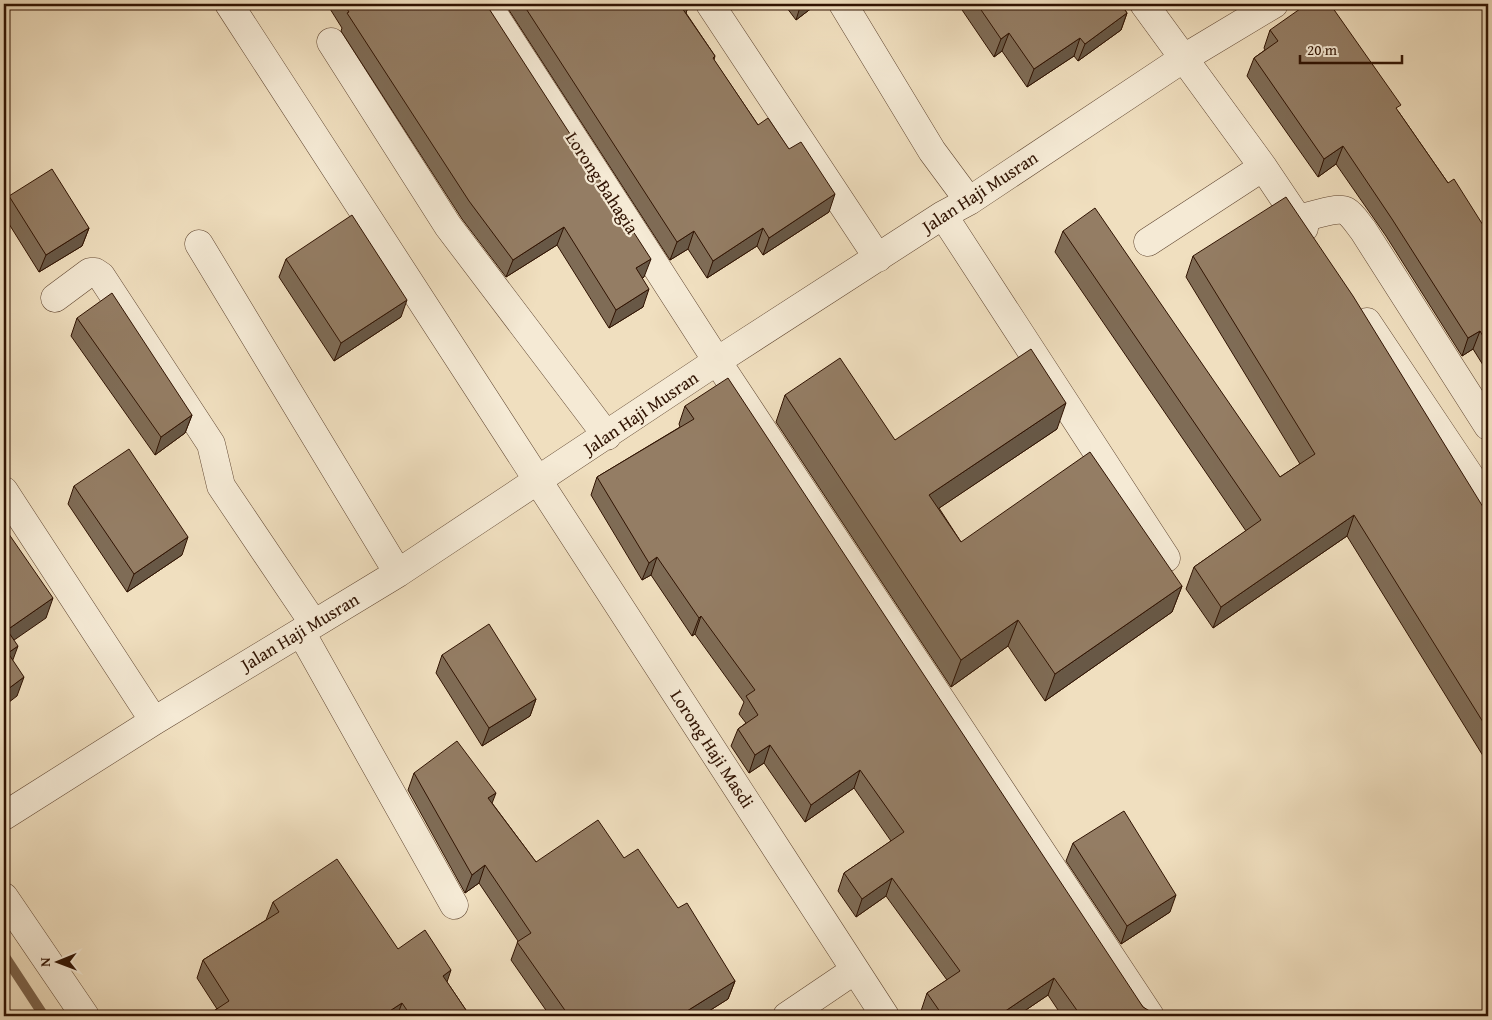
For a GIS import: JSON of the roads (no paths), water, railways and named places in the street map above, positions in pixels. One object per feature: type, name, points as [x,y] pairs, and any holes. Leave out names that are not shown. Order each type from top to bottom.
[{"type":"street","name":"Lorong Haji Masdi","points":[[229,4],[886,1016]]},
{"type":"street","name":"Lorong Bahagia","points":[[487,4],[717,361],[1150,1016]]},
{"type":"street","points":[[710,4],[878,258]]},
{"type":"street","points":[[842,4],[932,151],[962,193]]},
{"type":"street","points":[[1144,4],[1263,167],[1320,252]]},
{"type":"street","name":"Jalan Haji Musran","points":[[4,816],[154,721],[398,573],[607,436],[717,361],[944,215],[962,193],[1274,4]]},
{"type":"street","points":[[331,42],[448,226],[607,436]]},
{"type":"street","points":[[1148,242],[1263,167]]},
{"type":"street","points":[[1298,219],[1336,210],[1344,210],[1348,213],[1363,230],[1488,426]]},
{"type":"street","points":[[944,215],[1166,558]]},
{"type":"street","points":[[199,244],[398,573]]},
{"type":"street","points":[[55,298],[90,272],[102,276],[210,444],[221,486],[299,602],[307,628],[454,905]]},
{"type":"street","points":[[1352,300],[1488,503]]},
{"type":"street","points":[[4,491],[154,721]]},
{"type":"street","points":[[4,897],[85,1016]]},
{"type":"street","points":[[786,1016],[855,970]]},
{"type":"waterway","points":[[4,955],[44,1016]]}]
